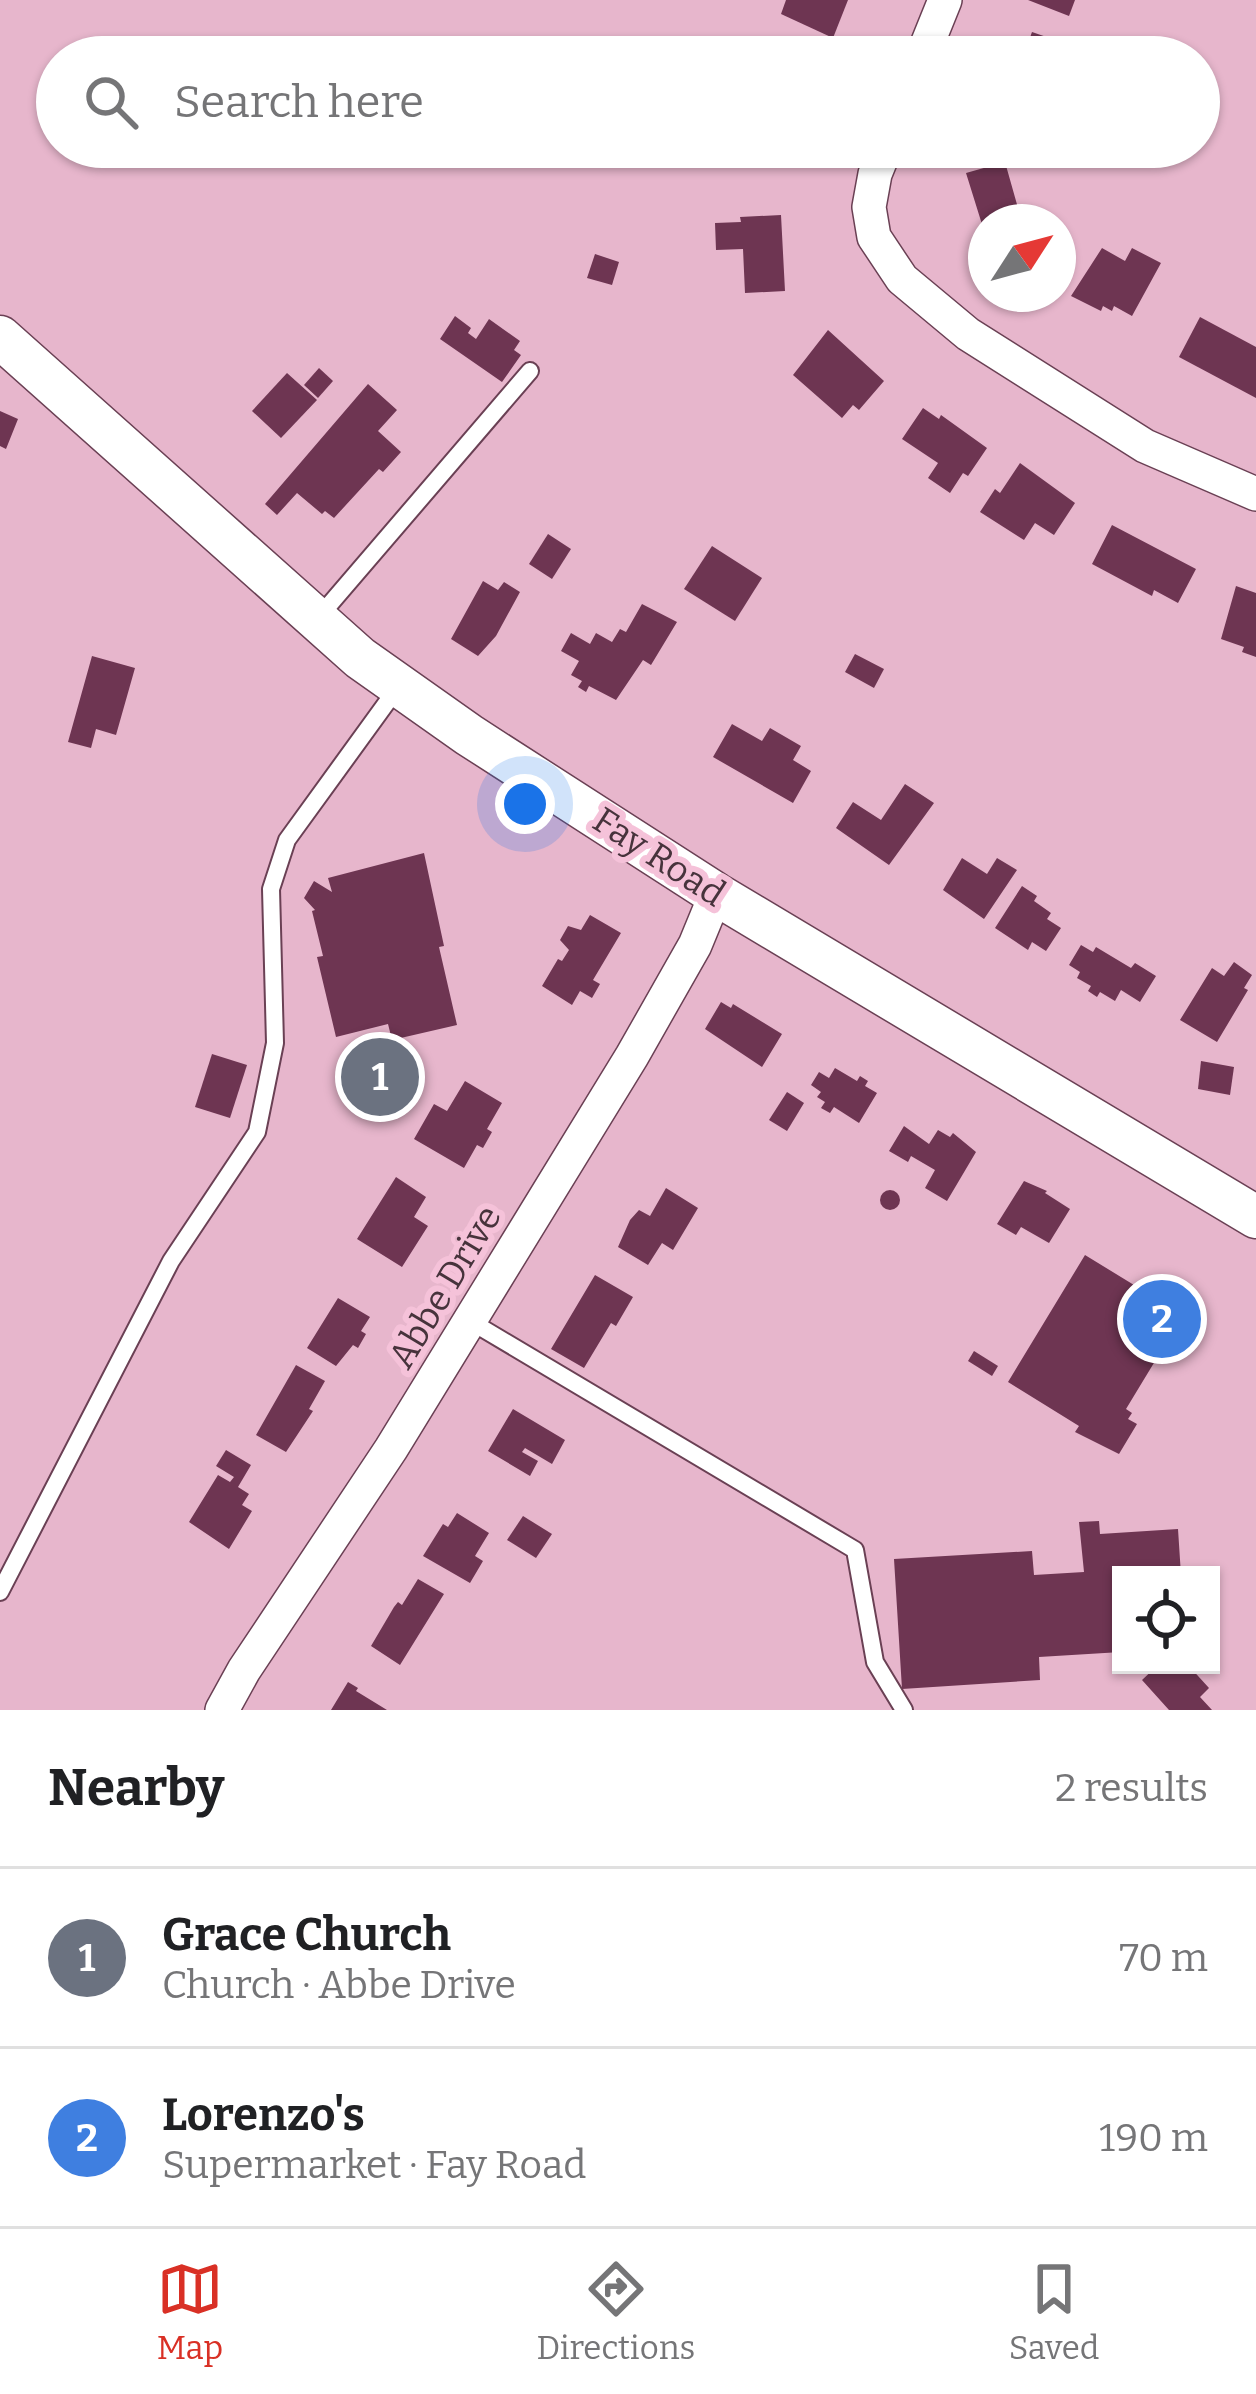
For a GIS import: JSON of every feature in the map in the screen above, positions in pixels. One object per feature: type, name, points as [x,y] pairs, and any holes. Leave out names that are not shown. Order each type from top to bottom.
[{"type":"street","points":[[930,36],[945,0]]},
{"type":"street","points":[[877,168],[869,206],[874,238],[902,279],[968,334],[1145,446],[1256,494]]},
{"type":"street","name":"Fay Road","points":[[0,337],[360,658],[469,735],[716,894],[1256,1217]]},
{"type":"street","name":"Abbe Drive","points":[[223,1710],[244,1670],[391,1449],[632,1056],[695,945],[716,894]]},
{"type":"lane","points":[[317,619],[530,371]]},
{"type":"lane","points":[[0,1592],[171,1261],[257,1132],[275,1043],[271,889],[287,839],[399,685]]},
{"type":"lane","points":[[470,1321],[855,1550],[875,1662],[904,1710]]},
{"type":"building","points":[[786,0],[848,0],[834,36],[781,14]]},
{"type":"building","points":[[1028,0],[1075,0],[1069,16]]},
{"type":"building","points":[[1007,168],[1017,204],[976,204],[966,173]]},
{"type":"building","points":[[781,215],[785,291],[745,293],[743,249],[716,250],[715,223]]},
{"type":"building","points":[[1102,248],[1125,261],[1132,248],[1161,263],[1132,316],[1114,306],[1112,311],[1103,306],[1101,311],[1076,298],[1076,288]]},
{"type":"building","points":[[595,254],[619,262],[612,285],[587,278]]},
{"type":"building","points":[[455,316],[471,328],[468,333],[476,339],[489,319],[520,341],[514,350],[521,355],[502,382],[440,339]]},
{"type":"building","points":[[1200,317],[1256,347],[1256,398],[1179,357]]},
{"type":"building","points":[[828,330],[884,381],[859,410],[853,405],[842,418],[793,375]]},
{"type":"building","points":[[319,368],[333,381],[318,398],[304,385]]},
{"type":"building","points":[[287,373],[317,400],[281,438],[252,411]]},
{"type":"building","points":[[368,384],[397,410],[378,431],[401,452],[334,518],[297,493],[277,515],[265,504]]},
{"type":"building","points":[[923,408],[939,419],[941,415],[987,448],[950,493],[928,478],[938,463],[902,439]]},
{"type":"building","points":[[0,411],[18,419],[6,449],[0,446]]},
{"type":"building","points":[[1020,463],[1075,503],[1054,535],[1035,523],[1024,540],[980,512]]},
{"type":"building","points":[[1112,525],[1196,569],[1178,603],[1154,590],[1152,596],[1092,564]]},
{"type":"building","points":[[548,534],[571,549],[552,579],[529,564]]},
{"type":"building","points":[[712,546],[762,578],[735,621],[684,589]]},
{"type":"building","points":[[483,581],[498,590],[504,582],[520,592],[496,636],[478,656],[451,639]]},
{"type":"building","points":[[1236,586],[1256,593],[1256,657],[1221,639]]},
{"type":"building","points":[[642,604],[677,622],[651,665],[643,660],[616,700],[589,686],[586,692],[578,687],[582,681],[571,675],[579,661],[561,651],[571,633],[590,644],[596,633],[612,642],[620,629],[626,632]]},
{"type":"building","points":[[855,654],[884,669],[874,688],[845,672]]},
{"type":"building","points":[[92,656],[135,668],[116,735],[96,729],[91,748],[68,742]]},
{"type":"building","points":[[732,724],[762,741],[770,728],[801,746],[793,760],[811,771],[793,803],[713,757]]},
{"type":"building","points":[[905,784],[934,803],[889,865],[836,828],[853,802],[881,820]]},
{"type":"building","points":[[424,853],[457,1025],[392,1040],[388,1024],[336,1037],[317,957],[323,956],[315,910],[304,898],[314,881],[332,892],[328,878]]},
{"type":"building","points":[[962,858],[987,874],[997,858],[1017,870],[984,919],[943,890]]},
{"type":"building","points":[[1022,886],[1037,896],[1034,901],[1051,913],[1047,919],[1061,928],[1046,951],[1032,942],[1028,950],[995,928]]},
{"type":"building","points":[[590,915],[621,933],[593,980],[600,984],[592,998],[580,991],[572,1005],[542,986],[569,950],[560,940],[568,926],[581,930]]},
{"type":"building","points":[[1081,945],[1093,952],[1096,947],[1131,968],[1135,963],[1156,976],[1140,1002],[1121,990],[1115,1001],[1088,991],[1091,986],[1077,978],[1080,972],[1069,965]]},
{"type":"building","points":[[1234,962],[1252,975],[1217,1042],[1180,1020],[1212,968],[1224,976]]},
{"type":"building","points":[[721,1002],[731,1008],[733,1004],[782,1034],[762,1067],[705,1029]]},
{"type":"building","points":[[212,1054],[247,1065],[230,1118],[195,1107]]},
{"type":"building","points":[[1201,1061],[1234,1067],[1230,1095],[1198,1089]]},
{"type":"building","points":[[835,1068],[857,1081],[860,1076],[877,1093],[859,1123],[834,1107],[830,1113],[821,1108],[825,1102],[817,1097],[821,1092],[811,1085],[819,1072],[829,1078]]},
{"type":"building","points":[[465,1081],[502,1103],[487,1129],[492,1132],[483,1148],[477,1145],[464,1168],[414,1139],[434,1104],[447,1111]]},
{"type":"building","points":[[787,1092],[804,1103],[787,1131],[769,1120]]},
{"type":"building","points":[[904,1126],[929,1144],[938,1130],[950,1137],[953,1133],[976,1152],[947,1201],[925,1188],[935,1170],[911,1156],[908,1162],[889,1151]]},
{"type":"building","points":[[396,1177],[426,1197],[414,1217],[428,1226],[402,1267],[357,1239]]},
{"type":"building","points":[[1024,1181],[1070,1209],[1049,1243],[1021,1227],[1016,1235],[997,1224]]},
{"type":"building","points":[[666,1188],[698,1208],[673,1250],[662,1243],[648,1265],[618,1247],[630,1220],[639,1210],[650,1216]]},
{"type":"building","points":[[890,1190],[900,1200],[890,1210],[880,1200]]},
{"type":"building","points":[[1085,1255],[1183,1315],[1126,1409],[1132,1413],[1128,1419],[1137,1424],[1119,1454],[1075,1432],[1079,1426],[1008,1382]]},
{"type":"building","points":[[595,1275],[633,1297],[584,1368],[551,1349]]},
{"type":"building","points":[[338,1298],[370,1317],[358,1348],[353,1345],[336,1366],[307,1348]]},
{"type":"building","points":[[974,1351],[998,1366],[992,1376],[968,1361]]},
{"type":"building","points":[[296,1365],[325,1381],[309,1409],[313,1411],[286,1452],[256,1435]]},
{"type":"building","points":[[513,1409],[565,1440],[552,1464],[525,1448],[522,1452],[538,1461],[530,1476],[488,1451]]},
{"type":"building","points":[[226,1450],[251,1465],[238,1487],[249,1494],[242,1505],[252,1511],[229,1549],[189,1522],[218,1475],[230,1482],[234,1477],[216,1466]]},
{"type":"building","points":[[457,1513],[489,1533],[475,1556],[483,1561],[470,1583],[423,1556],[443,1524],[448,1527]]},
{"type":"building","points":[[523,1516],[552,1534],[536,1558],[507,1540]]},
{"type":"building","points":[[1099,1521],[1100,1534],[1178,1529],[1180,1566],[1112,1566],[1112,1653],[1039,1657],[1040,1680],[902,1689],[894,1559],[1032,1551],[1034,1575],[1084,1572],[1079,1522]]},
{"type":"building","points":[[418,1579],[444,1594],[400,1665],[371,1646]]},
{"type":"building","points":[[1148,1674],[1196,1674],[1209,1688],[1200,1697],[1212,1710],[1169,1710],[1142,1680]]},
{"type":"building","points":[[348,1682],[356,1691],[387,1710],[331,1710]]},
{"type":"place","name":"Grace Church","points":[[380,1077]]},
{"type":"place","name":"Lorenzo's","points":[[1162,1319]]}]
